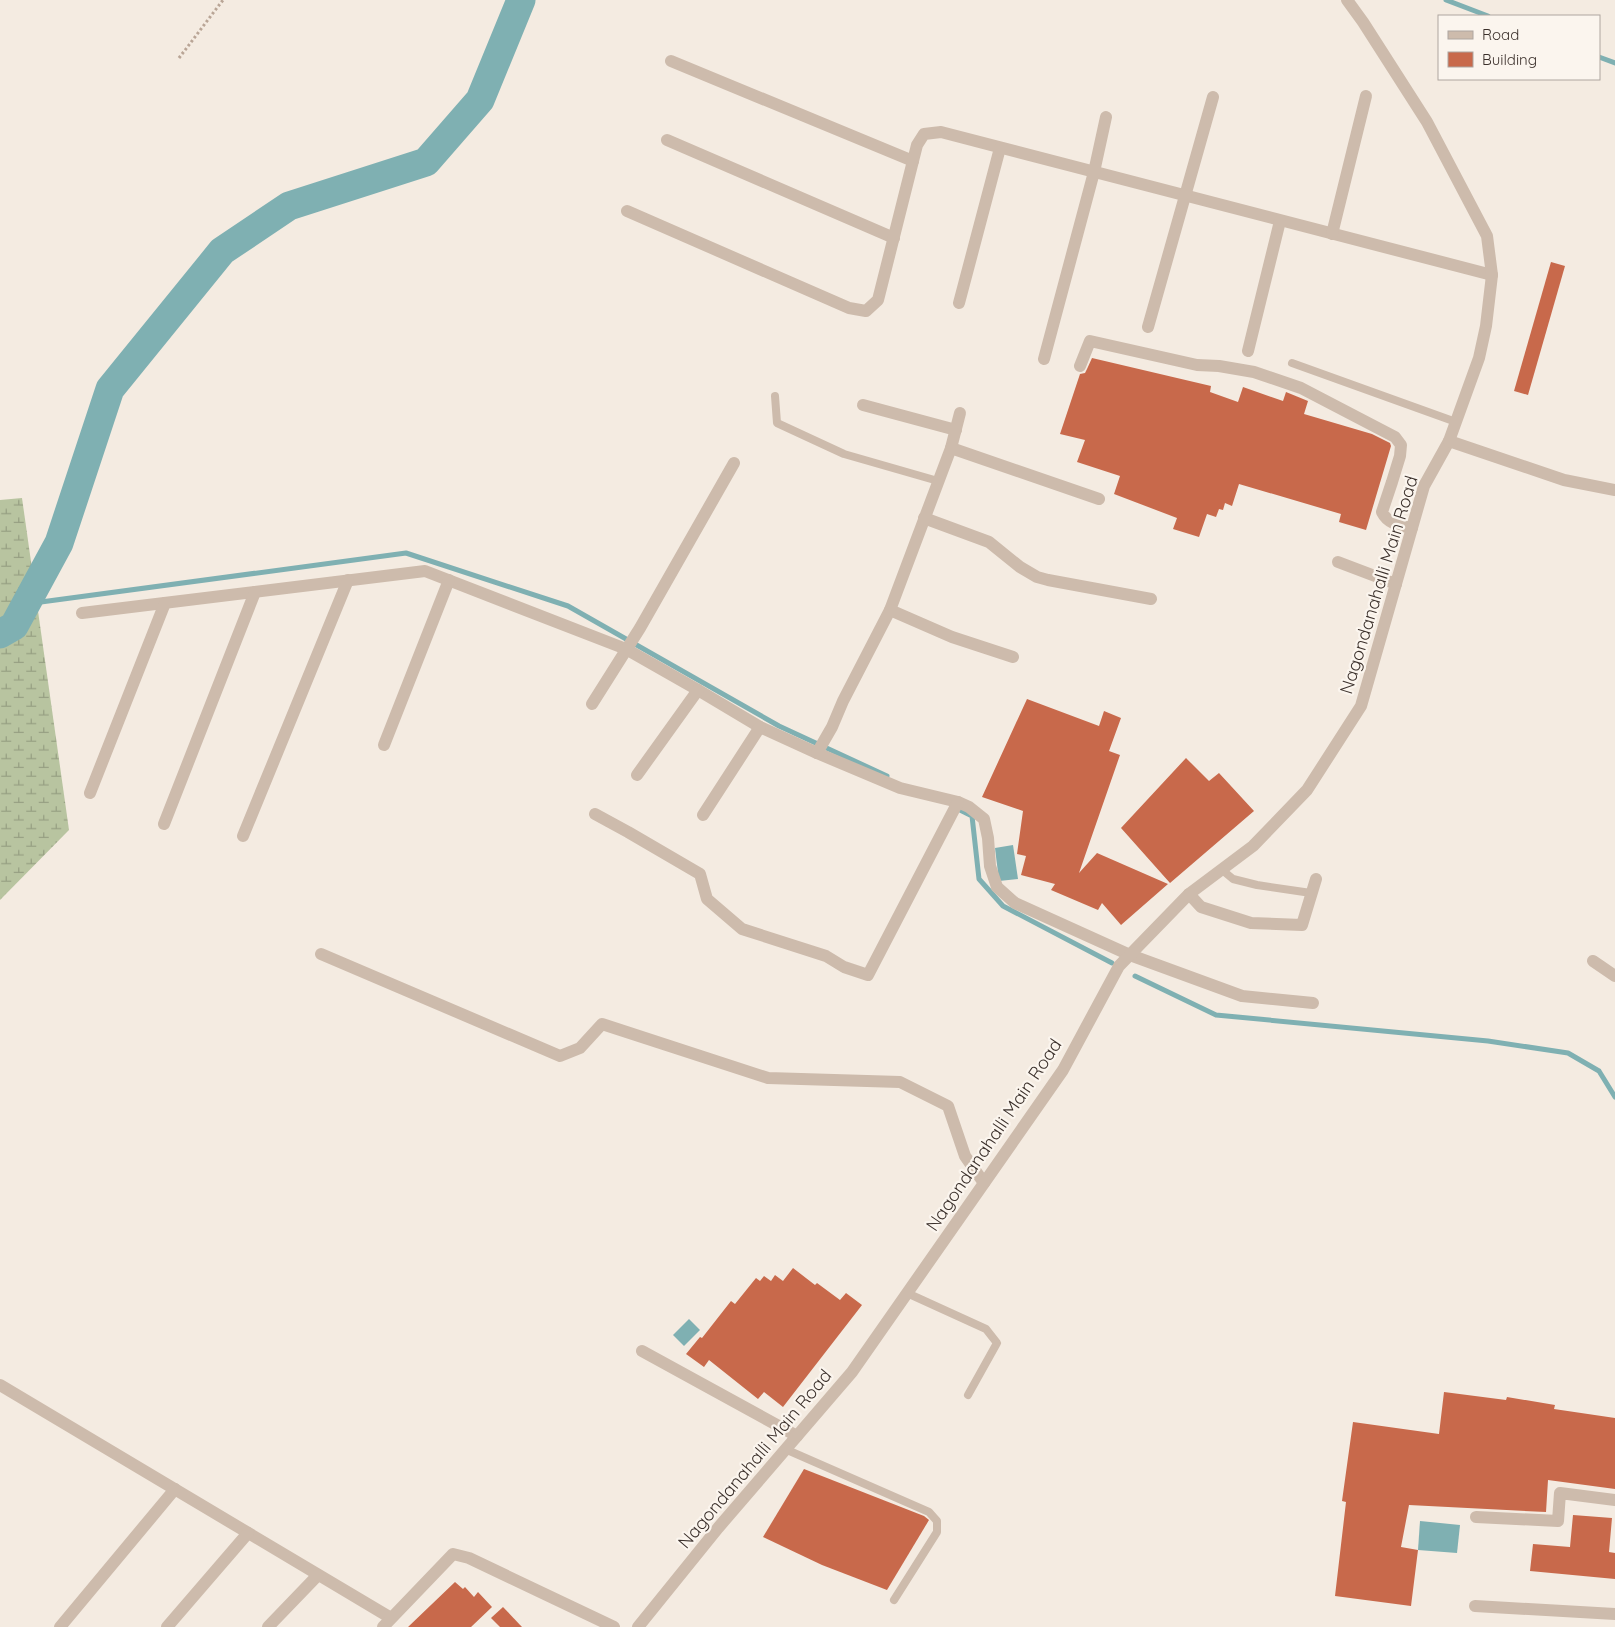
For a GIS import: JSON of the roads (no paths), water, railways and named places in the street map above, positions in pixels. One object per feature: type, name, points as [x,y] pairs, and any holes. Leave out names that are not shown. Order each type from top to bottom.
[{"type":"street","name":"Nagondanahalli Main Road","points":[[638,1627],[718,1528],[852,1372],[1063,1070],[1119,966],[1188,894],[1253,846],[1307,790],[1361,706],[1424,486],[1449,441],[1480,358],[1492,275],[1487,236],[1474,211],[1426,122],[1347,0]]},
{"type":"street","points":[[671,60],[913,161]]},
{"type":"street","points":[[1332,234],[1366,96]]},
{"type":"street","points":[[1148,327],[1213,97]]},
{"type":"street","points":[[1044,359],[1094,172],[1106,117]]},
{"type":"street","points":[[627,211],[849,308],[866,311],[878,300],[917,145],[924,134],[941,132],[1492,275]]},
{"type":"street","points":[[668,140],[894,238]]},
{"type":"street","points":[[959,303],[1000,148]]},
{"type":"street","points":[[1248,352],[1280,220]]},
{"type":"street","points":[[1080,366],[1090,341],[1196,365],[1219,366],[1254,372],[1301,388],[1395,437],[1401,446],[1400,456],[1382,512],[1385,518],[1392,523],[1412,528]]},
{"type":"street","points":[[863,405],[956,430]]},
{"type":"street","points":[[817,753],[890,610],[951,448],[960,413]]},
{"type":"street","points":[[1449,441],[1564,480],[1615,490]]},
{"type":"street","points":[[951,448],[1099,499]]},
{"type":"street","points":[[592,704],[734,463]]},
{"type":"street","points":[[924,518],[989,542],[1020,567],[1037,577],[1151,599]]},
{"type":"street","points":[[1338,562],[1396,584]]},
{"type":"street","points":[[82,613],[425,571],[626,649],[760,727],[817,753],[900,788],[958,802],[970,807],[984,818],[990,866],[997,887],[1015,903],[1130,955],[1242,996],[1313,1003]]},
{"type":"street","points":[[243,836],[348,580]]},
{"type":"street","points":[[384,745],[449,580]]},
{"type":"street","points":[[164,824],[255,592]]},
{"type":"street","points":[[90,793],[165,603]]},
{"type":"street","points":[[890,610],[952,637],[1013,657]]},
{"type":"street","points":[[637,775],[698,690]]},
{"type":"street","points":[[703,815],[760,727]]},
{"type":"street","points":[[595,814],[700,874],[707,899],[742,929],[826,956],[844,967],[868,975],[958,802]]},
{"type":"street","points":[[1188,894],[1201,907],[1251,922],[1302,925],[1316,879]]},
{"type":"street","points":[[321,954],[560,1056],[580,1048],[602,1024],[768,1078],[900,1082],[948,1106],[965,1156],[984,1183]]},
{"type":"street","points":[[1593,961],[1615,976]]},
{"type":"street","points":[[642,1351],[797,1436]]},
{"type":"street","points":[[0,1385],[318,1575],[387,1623],[454,1554],[469,1558],[614,1627]]},
{"type":"street","points":[[60,1627],[174,1489]]},
{"type":"street","points":[[1476,1516],[1558,1521],[1560,1493],[1615,1500]]},
{"type":"street","points":[[167,1627],[248,1533]]},
{"type":"street","points":[[268,1627],[318,1575]]},
{"type":"street","points":[[1475,1606],[1615,1614]]},
{"type":"lane","points":[[1292,363],[1456,422]]},
{"type":"lane","points":[[775,396],[777,423],[844,454],[938,481]]},
{"type":"lane","points":[[1221,869],[1233,879],[1257,885],[1312,893]]},
{"type":"lane","points":[[907,1293],[986,1328],[997,1343],[968,1395]]},
{"type":"lane","points":[[786,1449],[929,1512],[937,1521],[937,1532],[894,1600]]},
{"type":"water","points":[[1013,845],[1018,879],[999,881],[995,848]]},
{"type":"water","points":[[689,1319],[700,1330],[684,1346],[673,1335]]},
{"type":"water","points":[[1420,1521],[1460,1525],[1457,1553],[1418,1550]]},
{"type":"waterway","points":[[0,634],[14,626],[59,543],[110,389],[222,251],[289,206],[426,162],[480,100],[521,0]]},
{"type":"waterway","points":[[1446,0],[1485,15]]},
{"type":"waterway","points":[[1600,57],[1615,63]]},
{"type":"waterway","points":[[26,604],[406,553],[568,606],[779,726],[887,776]]},
{"type":"waterway","points":[[960,810],[972,816],[979,879],[1003,906],[1112,963]]},
{"type":"waterway","points":[[1135,976],[1216,1015],[1488,1041],[1568,1053],[1599,1071],[1615,1097]]}]
